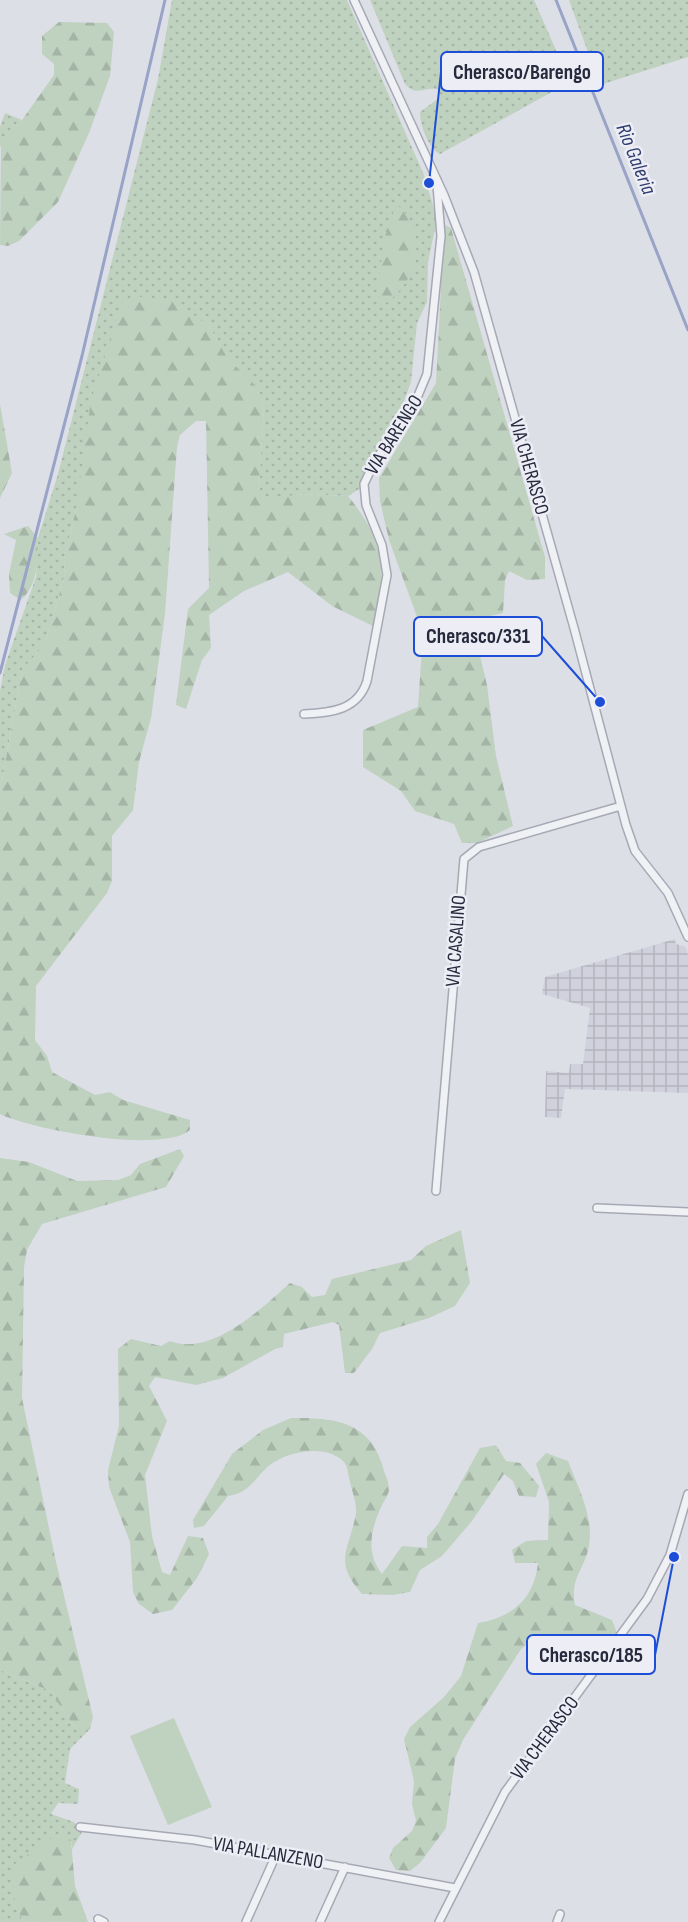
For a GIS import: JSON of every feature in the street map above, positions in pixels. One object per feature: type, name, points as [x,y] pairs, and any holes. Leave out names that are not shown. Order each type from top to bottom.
[{"type":"street","name":"VIA CHERASCO","points":[[354,0],[436,179],[474,272],[635,851],[668,893],[688,937]]},
{"type":"street","name":"VIA BARENGO","points":[[304,714],[328,712],[349,706],[361,695],[367,681],[387,574],[385,555],[366,505],[364,483],[376,459],[412,410],[427,374],[441,236],[436,179]]},
{"type":"street","name":"VIA CASALINO","points":[[436,1191],[464,859],[479,847],[621,806]]},
{"type":"street","points":[[597,1208],[688,1212]]},
{"type":"street","name":"VIA CHERASCO","points":[[439,1922],[505,1792],[647,1599],[670,1555],[688,1494]]},
{"type":"street","name":"VIA PALLANZENO","points":[[80,1827],[195,1840],[455,1887]]},
{"type":"street","points":[[246,1922],[276,1855]]},
{"type":"street","points":[[320,1922],[345,1867]]},
{"type":"street","points":[[557,1922],[560,1914]]},
{"type":"shaded area","points":[[675,939],[676,944],[686,947],[688,955],[688,1093],[565,1089],[561,1118],[545,1117],[546,1071],[569,1073],[570,1064],[583,1064],[590,1008],[542,994],[545,977]]},
{"type":"green space","points":[[172,0],[347,0],[424,175],[437,219],[428,262],[427,302],[417,323],[411,382],[395,425],[369,464],[361,488],[348,496],[303,494],[264,500],[259,487],[264,407],[258,389],[228,359],[209,326],[76,509],[64,560],[65,574],[45,644],[22,670],[0,792],[0,691],[5,665],[36,577],[38,538],[58,474],[158,79]]},
{"type":"green space","points":[[370,0],[534,0],[556,50],[563,83],[559,88],[440,154],[425,136],[420,112],[439,98],[439,90],[417,91],[405,84]]},
{"type":"green space","points":[[569,0],[688,0],[688,57],[600,85]]},
{"type":"green space","points":[[59,22],[107,23],[114,32],[110,76],[89,133],[58,202],[19,241],[8,246],[0,245],[1,144],[22,120],[54,75],[54,64],[42,54],[42,36]]},
{"type":"green space","points":[[5,113],[22,120],[0,147],[0,127]]},
{"type":"green space","points":[[397,205],[406,213],[411,224],[416,253],[412,271],[407,280],[387,303],[380,298],[381,262],[388,227]]},
{"type":"green space","points":[[441,223],[451,228],[545,557],[545,579],[527,580],[509,571],[505,580],[503,613],[481,618],[479,652],[487,685],[496,756],[513,826],[477,843],[462,843],[454,824],[415,811],[401,791],[363,767],[363,730],[418,707],[423,633],[389,540],[380,501],[379,478],[436,383],[441,287]]},
{"type":"green space","points":[[144,296],[179,304],[209,326],[228,359],[259,389],[264,407],[259,487],[264,499],[303,494],[348,496],[370,528],[376,542],[380,557],[381,589],[375,627],[332,606],[288,572],[244,591],[209,615],[211,648],[202,660],[186,709],[176,705],[188,609],[209,588],[206,421],[196,421],[180,435],[177,447],[165,614],[151,718],[139,762],[133,810],[112,836],[112,881],[107,893],[36,986],[35,1040],[47,1056],[52,1072],[95,1095],[110,1092],[123,1100],[190,1120],[190,1130],[175,1137],[126,1140],[40,1127],[0,1114],[0,792],[22,670],[45,644],[65,574],[64,560],[76,509],[91,400],[122,302]]},
{"type":"green space","points":[[0,404],[12,473],[0,498]]},
{"type":"green space","points":[[28,526],[38,538],[37,564],[31,587],[21,600],[10,593],[9,574],[16,540],[4,534]]},
{"type":"green space","points":[[180,1149],[184,1156],[166,1187],[42,1224],[27,1250],[24,1267],[22,1398],[56,1562],[93,1717],[90,1729],[76,1729],[50,1691],[0,1670],[0,1158],[29,1162],[77,1181],[118,1180],[131,1175],[140,1164]]},
{"type":"green space","points":[[461,1230],[470,1283],[455,1306],[429,1318],[380,1333],[372,1349],[354,1373],[345,1373],[339,1325],[333,1322],[284,1334],[283,1347],[275,1349],[223,1378],[196,1385],[155,1377],[149,1386],[167,1421],[145,1475],[152,1536],[162,1572],[170,1575],[188,1536],[203,1538],[209,1554],[197,1578],[172,1610],[153,1614],[139,1604],[133,1592],[130,1542],[109,1487],[108,1470],[119,1426],[118,1349],[131,1339],[161,1346],[170,1341],[186,1344],[218,1337],[250,1317],[290,1283],[302,1287],[312,1297],[325,1295],[332,1279],[411,1260],[426,1246]]},
{"type":"green space","points":[[291,1418],[337,1421],[361,1432],[371,1442],[378,1455],[389,1489],[375,1523],[372,1540],[373,1557],[382,1574],[402,1546],[427,1548],[427,1537],[438,1524],[480,1448],[496,1445],[506,1461],[520,1463],[539,1486],[536,1497],[519,1496],[513,1481],[504,1474],[472,1521],[442,1556],[420,1570],[410,1592],[393,1595],[362,1594],[348,1572],[345,1563],[356,1506],[346,1465],[329,1453],[302,1452],[278,1460],[265,1469],[244,1491],[228,1496],[204,1526],[194,1528],[193,1520],[232,1454],[263,1430]]},
{"type":"green space","points":[[546,1453],[568,1461],[587,1513],[589,1546],[574,1587],[575,1605],[612,1620],[617,1633],[596,1659],[586,1663],[583,1643],[535,1638],[521,1649],[463,1740],[455,1759],[446,1828],[420,1863],[410,1871],[396,1870],[389,1858],[393,1848],[412,1831],[416,1821],[412,1804],[414,1781],[404,1739],[410,1727],[444,1697],[461,1676],[478,1623],[511,1611],[520,1604],[532,1587],[538,1563],[515,1563],[512,1550],[526,1541],[548,1540],[549,1502],[536,1464]]},
{"type":"green space","points":[[0,1670],[50,1691],[76,1729],[90,1729],[70,1749],[65,1783],[79,1789],[78,1804],[58,1803],[51,1814],[74,1822],[82,1832],[72,1849],[71,1840],[15,1906],[24,1922],[0,1922]]},
{"type":"green space","points":[[174,1718],[212,1807],[168,1825],[130,1736]]},
{"type":"green space","points":[[57,1834],[71,1840],[75,1886],[88,1922],[24,1922],[15,1906],[12,1866]]},
{"type":"waterway","points":[[0,673],[82,356],[165,0]]},
{"type":"waterway","name":"Rio Galeria","points":[[556,0],[688,330]]},
{"type":"place","name":"Cherasco/Barengo","points":[[429,183]]},
{"type":"place","name":"Cherasco/331","points":[[600,702]]},
{"type":"place","name":"Cherasco/185","points":[[674,1557]]}]
